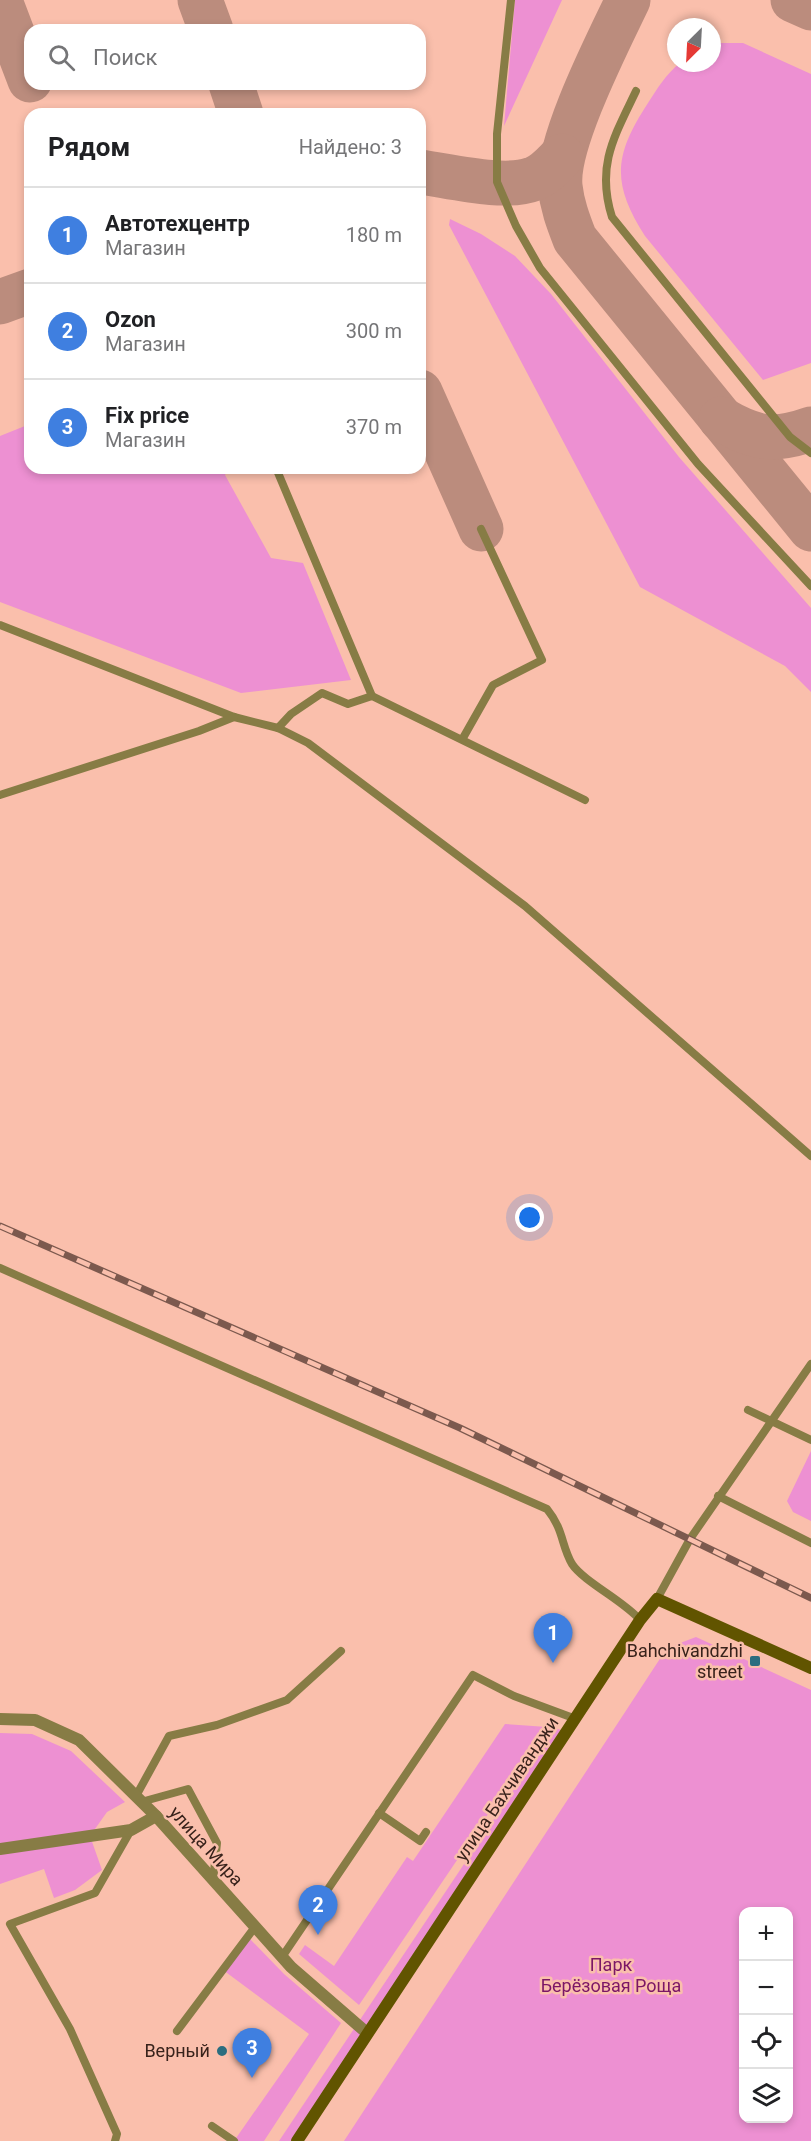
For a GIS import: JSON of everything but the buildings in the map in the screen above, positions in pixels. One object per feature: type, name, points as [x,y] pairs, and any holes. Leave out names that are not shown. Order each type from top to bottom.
[{"type":"main road","name":"улица Бахчиванджи","points":[[297,2141],[640,1620],[657,1599]]},
{"type":"main road","points":[[657,1599],[811,1668]]},
{"type":"street","name":"улица Мира","points":[[0,1719],[36,1720],[79,1740],[156,1816],[282,1957],[367,2033]]},
{"type":"street","points":[[0,1849],[131,1830],[156,1816]]},
{"type":"lane","points":[[511,0],[498,124],[497,182],[516,226],[540,268],[698,464],[811,586]]},
{"type":"lane","points":[[636,91],[610,150],[604,176],[605,195],[612,217],[790,436],[811,453]]},
{"type":"lane","points":[[279,474],[372,696],[463,738],[585,800]]},
{"type":"lane","points":[[463,738],[494,685],[542,660],[481,529]]},
{"type":"lane","points":[[0,625],[234,717],[278,728],[308,743],[525,906],[811,1156]]},
{"type":"lane","points":[[278,728],[291,714],[322,693],[348,704],[372,696]]},
{"type":"lane","points":[[0,795],[199,732],[234,717]]},
{"type":"lane","points":[[0,1268],[547,1509],[558,1523],[572,1564],[610,1596],[630,1608],[640,1620]]},
{"type":"lane","points":[[657,1599],[690,1539],[718,1496],[811,1364]]},
{"type":"lane","points":[[748,1410],[771,1423],[811,1440]]},
{"type":"lane","points":[[718,1496],[811,1543]]},
{"type":"lane","points":[[139,1799],[169,1736],[218,1725],[287,1700],[341,1651]]},
{"type":"lane","points":[[282,1957],[473,1674],[514,1696],[576,1719]]},
{"type":"lane","points":[[139,1799],[188,1789],[217,1842],[213,1882]]},
{"type":"lane","points":[[379,1813],[420,1841],[426,1832]]},
{"type":"lane","points":[[115,2141],[117,2134],[70,2029],[10,1924],[95,1893],[131,1830]]},
{"type":"lane","points":[[177,2031],[255,1927]]},
{"type":"lane","points":[[212,2126],[234,2141]]},
{"type":"green space","points":[[515,0],[562,0],[504,126]]},
{"type":"green space","points":[[721,43],[743,43],[811,74],[811,363],[763,380],[645,236],[634,217],[622,184],[623,154],[628,138],[658,87],[670,72],[721,72]]},
{"type":"green space","points":[[450,219],[481,234],[515,256],[551,294],[679,457],[811,608],[811,692],[785,666],[640,587],[449,225]]},
{"type":"green space","points":[[24,426],[24,474],[226,474],[271,558],[303,563],[351,680],[241,693],[0,602],[0,436]]},
{"type":"green space","points":[[811,1451],[811,1521],[793,1512],[787,1501]]},
{"type":"green space","name":"Парк Берёзовая Роща","points":[[696,1637],[811,1690],[811,2141],[344,2141],[667,1648]]},
{"type":"green space","points":[[505,1724],[547,1727],[359,2005],[299,1954],[305,1945],[334,1966],[407,1857],[413,1861]]},
{"type":"green space","points":[[555,1728],[567,1732],[292,2141],[279,2141]]},
{"type":"green space","points":[[0,1733],[32,1734],[71,1751],[125,1802],[107,1812],[90,1836],[102,1870],[75,1890],[54,1898],[44,1869],[0,1884]]},
{"type":"green space","points":[[250,1939],[284,1974],[341,2023],[264,2141],[234,2141],[309,2034],[223,1970]]},
{"type":"taxiway","points":[[200,0],[209,24]]},
{"type":"taxiway","points":[[628,0],[585,93],[566,145],[560,186],[568,219],[575,239],[811,529]]},
{"type":"taxiway","points":[[793,0],[811,8]]},
{"type":"taxiway","points":[[0,1],[24,64]]},
{"type":"taxiway","points":[[233,90],[239,108]]},
{"type":"taxiway","points":[[426,173],[493,183],[521,182],[541,175],[562,156]]},
{"type":"taxiway","points":[[0,302],[24,293]]},
{"type":"taxiway","points":[[426,405],[481,529]]},
{"type":"taxiway","points":[[721,419],[744,431],[765,436],[786,436],[811,429]]},
{"type":"railway","points":[[0,1226],[460,1428],[811,1598]]},
{"type":"place","name":"Bahchivandzhi street","points":[[755,1661]]},
{"type":"place","name":"Автотехцентр","points":[[553,1663]]},
{"type":"place","name":"Ozon","points":[[318,1935]]},
{"type":"place","name":"Верный","points":[[222,2051]]},
{"type":"place","name":"Fix price","points":[[252,2078]]}]
